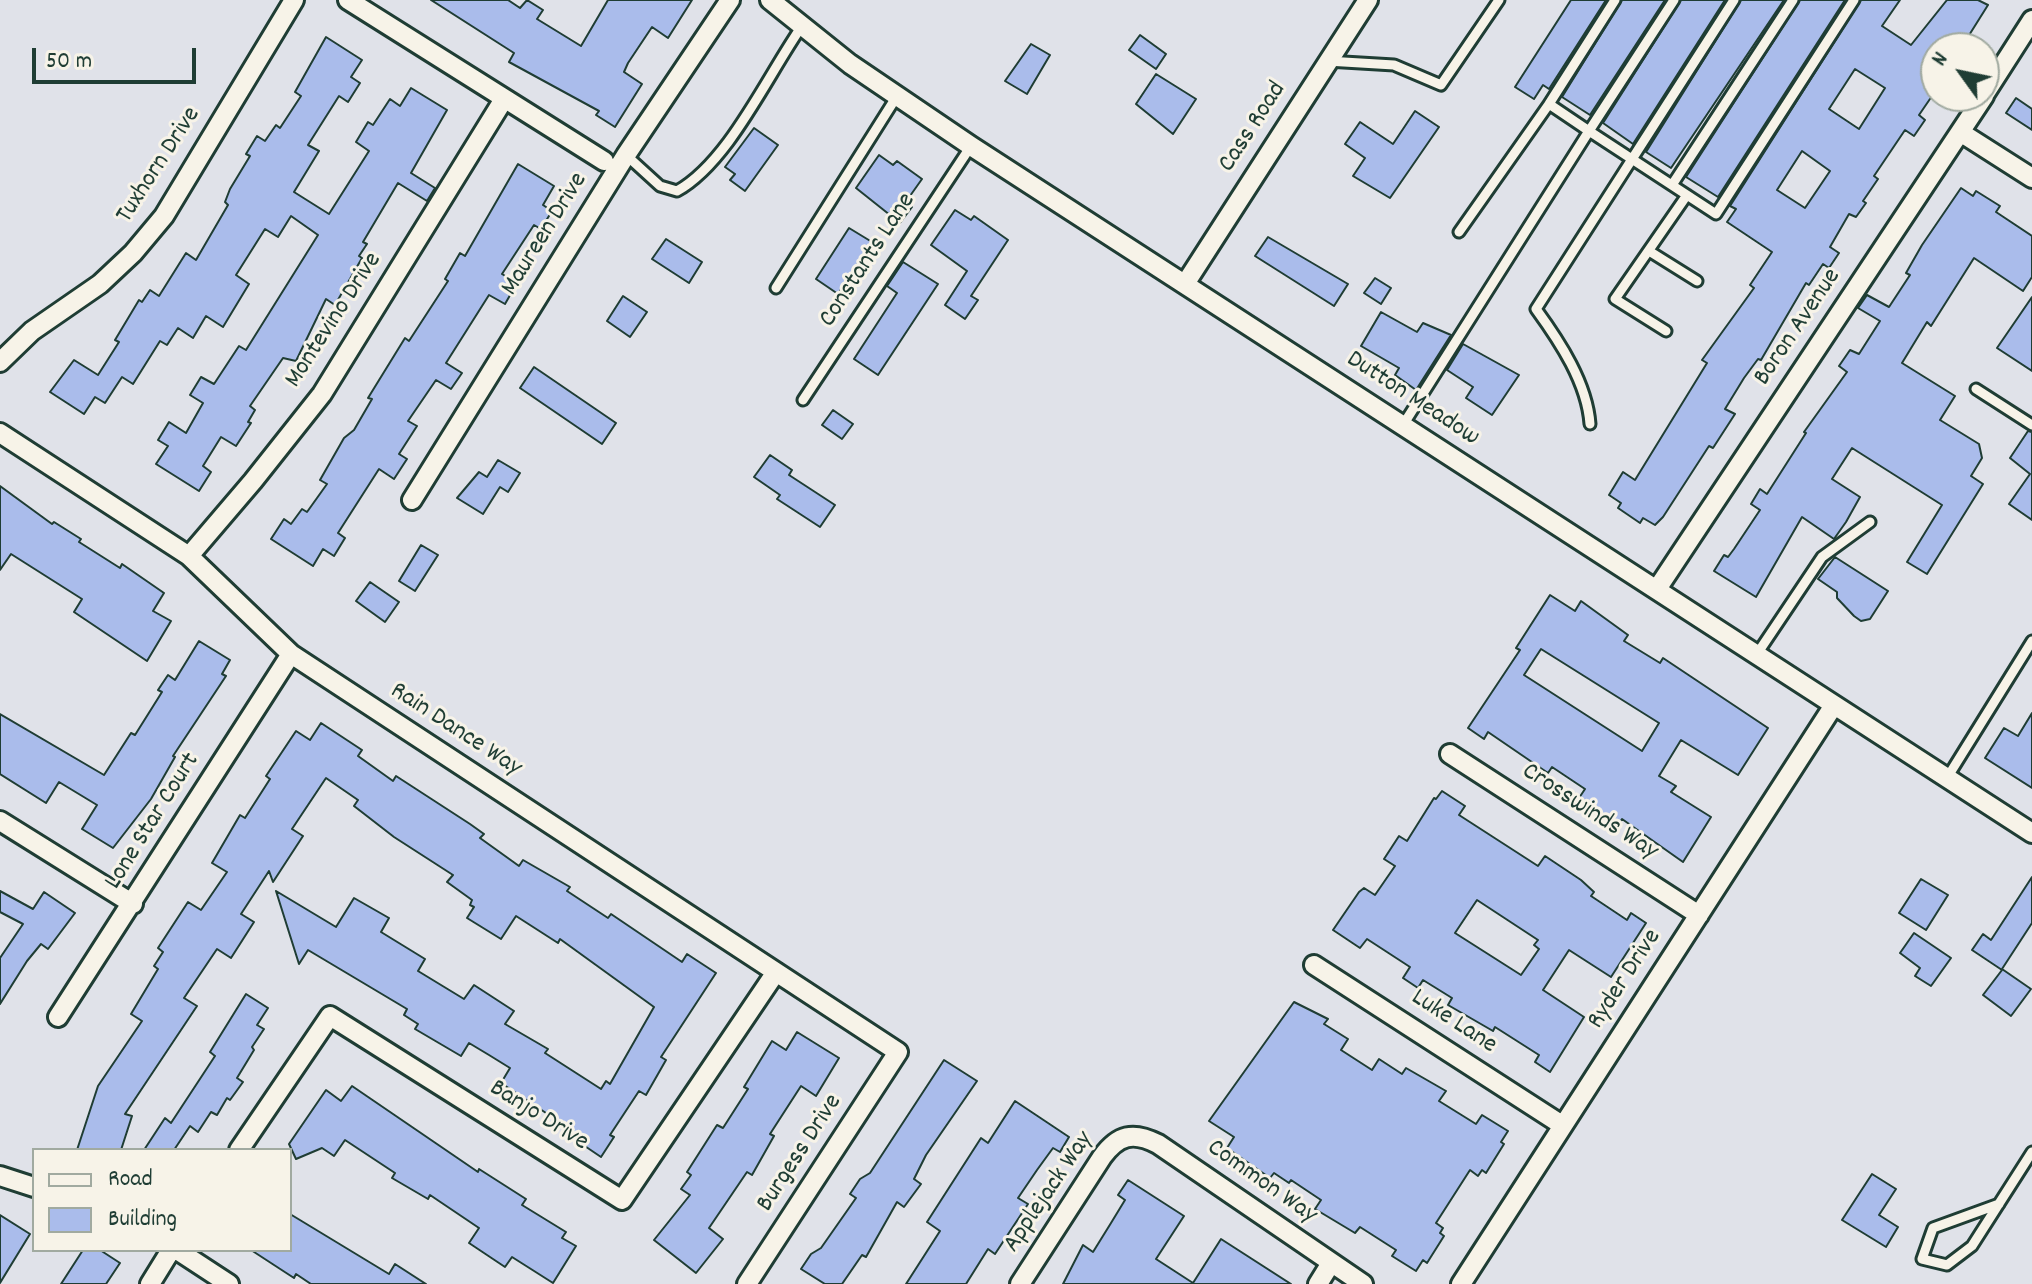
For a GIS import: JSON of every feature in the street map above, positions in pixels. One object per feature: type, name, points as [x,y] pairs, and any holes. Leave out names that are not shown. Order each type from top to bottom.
[{"type":"street","name":"Tuxhorn Drive","points":[[0,362],[32,331],[100,284],[133,253],[164,216],[294,0]]},
{"type":"street","points":[[348,0],[604,161]]},
{"type":"street","name":"Maureen Drive","points":[[412,500],[626,155],[730,0]]},
{"type":"street","name":"Dutton Meadow","points":[[770,0],[897,96],[971,146],[2032,833]]},
{"type":"street","name":"Cass Road","points":[[1185,284],[1368,0]]},
{"type":"street","name":"Boron Avenue","points":[[2000,71],[2032,20]]},
{"type":"street","name":"Montevino Drive","points":[[189,556],[322,394],[504,99]]},
{"type":"street","name":"Boron Avenue","points":[[1657,589],[1973,112]]},
{"type":"street","points":[[1960,132],[2032,178]]},
{"type":"street","name":"Rain Dance Way","points":[[0,433],[189,556],[291,654],[898,1052]]},
{"type":"street","name":"Lone Star Court","points":[[58,1017],[291,654]]},
{"type":"street","name":"Ryder Drive","points":[[1461,1284],[1834,705]]},
{"type":"street","name":"Crosswinds Way","points":[[1450,754],[1699,915]]},
{"type":"street","points":[[0,821],[133,904]]},
{"type":"street","name":"Luke Lane","points":[[1314,965],[1562,1125]]},
{"type":"street","name":"Banjo Drive","points":[[240,1148],[330,1016],[622,1200],[776,972]]},
{"type":"street","name":"Burgess Drive","points":[[747,1284],[898,1052]]},
{"type":"street","name":"Common Way","points":[[1126,1135],[1142,1136],[1158,1144],[1363,1284]]},
{"type":"street","name":"Applejack Way","points":[[1020,1284],[1111,1144],[1126,1135]]},
{"type":"street","points":[[0,1176],[32,1186]]},
{"type":"street","points":[[150,1284],[173,1252]]},
{"type":"street","points":[[177,1252],[229,1284]]},
{"type":"street","points":[[1318,1284],[1331,1263]]},
{"type":"lane","points":[[1327,61],[1394,65],[1441,85],[1499,0]]},
{"type":"lane","points":[[1459,232],[1549,104],[1615,0]]},
{"type":"lane","points":[[1403,425],[1674,0]]},
{"type":"lane","points":[[1590,424],[1588,401],[1554,333],[1536,309],[1734,0]]},
{"type":"lane","points":[[1672,185],[1793,0]]},
{"type":"lane","points":[[1549,104],[1716,214],[1854,0]]},
{"type":"lane","points":[[626,155],[660,186],[677,191],[692,182],[713,164],[802,26]]},
{"type":"lane","points":[[776,288],[897,96]]},
{"type":"lane","name":"Constants Lane","points":[[803,400],[971,146]]},
{"type":"lane","points":[[1666,331],[1615,299],[1687,195]]},
{"type":"lane","points":[[1649,251],[1697,281]]},
{"type":"lane","points":[[1976,389],[2032,425]]},
{"type":"lane","points":[[1757,654],[1822,557],[1870,522]]},
{"type":"lane","points":[[1947,778],[2032,641]]},
{"type":"lane","points":[[1999,1204],[1933,1228],[1922,1259],[1947,1265],[1972,1246],[1999,1204],[2032,1152]]},
{"type":"building","points":[[431,0],[508,0],[520,8],[527,0],[543,10],[537,19],[581,46],[608,0],[692,0],[668,38],[652,27],[628,63],[624,72],[642,84],[615,127],[596,115],[599,111],[509,62],[514,53]]},
{"type":"building","points":[[1571,0],[1606,0],[1549,89],[1543,85],[1534,99],[1515,87]]},
{"type":"building","points":[[1622,0],[1665,0],[1590,115],[1562,97]]},
{"type":"building","points":[[1681,0],[1725,0],[1633,144],[1603,123]]},
{"type":"building","points":[[1741,0],[1784,0],[1671,168],[1646,152]]},
{"type":"building","points":[[1800,0],[1845,0],[1718,197],[1686,177]]},
{"type":"building","points":[[1861,0],[1900,0],[1882,26],[1911,45],[1920,34],[1919,115],[1925,120],[1914,136],[1905,130],[1874,176],[1878,179],[1863,201],[1866,203],[1856,217],[1849,214],[1830,247],[1839,253],[1829,268],[1823,264],[1809,285],[1806,283],[1761,360],[1758,359],[1744,378],[1725,409],[1735,414],[1713,448],[1709,446],[1663,517],[1655,525],[1643,518],[1640,523],[1618,508],[1621,503],[1609,495],[1623,472],[1635,480],[1707,363],[1702,360],[1754,288],[1750,285],[1772,252],[1727,222],[1736,209],[1730,206]],"holes":[[[1855,69],[1885,88],[1859,129],[1829,109]],[[1802,151],[1830,171],[1805,208],[1777,190]]]},
{"type":"building","points":[[1947,0],[1978,0],[1988,5],[1971,32],[1921,32]]},
{"type":"building","points":[[1140,35],[1166,54],[1156,69],[1129,50]]},
{"type":"building","points":[[326,37],[362,60],[351,77],[360,83],[348,102],[339,96],[308,145],[319,151],[294,192],[329,214],[369,151],[356,142],[368,122],[373,125],[390,99],[400,106],[411,88],[447,110],[411,173],[435,188],[427,201],[398,183],[363,242],[367,244],[359,256],[362,258],[335,305],[326,299],[296,361],[283,358],[250,406],[255,410],[248,422],[251,423],[236,446],[221,437],[203,466],[211,472],[199,491],[156,464],[168,446],[158,440],[169,422],[186,433],[203,403],[190,395],[201,377],[214,384],[239,346],[246,350],[318,235],[291,216],[278,237],[265,229],[236,275],[249,284],[223,327],[206,316],[193,338],[178,328],[167,345],[160,341],[133,384],[122,377],[105,403],[95,397],[84,414],[50,392],[74,360],[98,375],[119,342],[115,340],[139,300],[142,302],[150,290],[159,296],[186,253],[196,260],[228,205],[225,202],[230,189],[250,156],[246,154],[257,136],[265,141],[276,125],[280,128],[301,96],[295,92]]},
{"type":"building","points":[[1031,44],[1050,55],[1027,94],[1005,81]]},
{"type":"building","points":[[1156,74],[1196,99],[1173,134],[1136,104]]},
{"type":"building","points":[[2016,98],[2032,109],[2032,130],[2006,113]]},
{"type":"building","points":[[1415,111],[1439,127],[1390,198],[1353,176],[1365,158],[1345,144],[1360,122],[1393,144]]},
{"type":"building","points":[[754,128],[778,145],[745,191],[730,180],[735,174],[725,167]]},
{"type":"building","points":[[879,155],[893,165],[897,161],[922,179],[905,203],[912,207],[900,223],[856,188]]},
{"type":"building","points":[[518,164],[554,186],[543,205],[552,211],[541,229],[534,225],[502,274],[517,283],[505,304],[489,295],[446,363],[462,373],[451,389],[436,380],[408,421],[417,426],[399,454],[407,459],[394,479],[379,469],[338,533],[345,538],[334,556],[323,549],[313,566],[271,539],[284,519],[291,524],[302,509],[307,512],[327,484],[320,480],[344,438],[354,430],[372,399],[368,398],[405,338],[409,341],[448,281],[445,279],[460,253],[465,256]]},
{"type":"building","points":[[1961,188],[1973,196],[1976,191],[2000,206],[1996,212],[2032,236],[2032,277],[2023,291],[1974,258],[1931,326],[1927,322],[1902,363],[1955,396],[1940,420],[1979,444],[1982,458],[1971,476],[1983,484],[1927,574],[1907,562],[1942,505],[1852,448],[1832,479],[1860,497],[1846,522],[1834,539],[1802,517],[1756,597],[1714,571],[1724,555],[1728,557],[1760,510],[1751,504],[1760,489],[1767,494],[1804,432],[1847,372],[1839,366],[1850,350],[1859,354],[1880,321],[1858,308],[1867,295],[1889,307],[1910,275],[1906,273],[1922,245]]},
{"type":"building","points":[[955,210],[971,220],[974,216],[1008,240],[971,296],[978,300],[965,319],[945,305],[967,271],[931,245]]},
{"type":"building","points":[[849,228],[872,242],[838,294],[816,279]]},
{"type":"building","points":[[1268,237],[1348,284],[1334,306],[1255,256]]},
{"type":"building","points":[[666,239],[702,262],[689,283],[652,259]]},
{"type":"building","points":[[903,262],[938,284],[878,375],[854,359],[897,293],[887,286]]},
{"type":"building","points":[[1375,278],[1391,288],[1381,304],[1364,293]]},
{"type":"building","points":[[623,296],[647,312],[630,337],[607,321]]},
{"type":"building","points":[[2032,297],[2032,371],[1997,348]]},
{"type":"building","points":[[1381,312],[1417,332],[1423,323],[1451,335],[1416,390],[1395,375],[1399,368],[1361,346]]},
{"type":"building","points":[[1463,344],[1519,375],[1492,415],[1466,398],[1473,387],[1447,370]]},
{"type":"building","points":[[534,367],[616,423],[602,444],[520,388]]},
{"type":"building","points":[[833,410],[853,424],[842,439],[822,425]]},
{"type":"building","points":[[2028,431],[2032,432],[2032,520],[2009,504],[2030,474],[2010,458]]},
{"type":"building","points":[[770,455],[792,470],[789,475],[835,505],[820,527],[777,499],[780,495],[754,477]]},
{"type":"building","points":[[498,460],[520,473],[508,492],[500,487],[483,514],[457,498],[479,472],[487,477]]},
{"type":"building","points":[[0,486],[52,524],[54,522],[81,539],[79,542],[120,568],[122,564],[164,593],[153,611],[171,621],[147,661],[74,612],[82,599],[11,554],[0,570]]},
{"type":"building","points":[[421,545],[438,555],[415,591],[399,581]]},
{"type":"building","points":[[1835,557],[1888,591],[1870,619],[1861,621],[1854,616],[1837,598],[1837,592],[1818,579]]},
{"type":"building","points":[[370,582],[399,602],[385,622],[356,601]]},
{"type":"building","points":[[1550,595],[1575,611],[1581,601],[1628,635],[1624,641],[1660,663],[1663,658],[1768,728],[1738,775],[1681,740],[1659,776],[1676,786],[1671,792],[1711,817],[1683,862],[1622,819],[1618,825],[1602,815],[1579,798],[1585,789],[1552,767],[1548,773],[1488,732],[1484,739],[1468,728],[1520,650],[1516,648]],"holes":[[[1541,649],[1659,723],[1642,751],[1524,675]]]},
{"type":"building","points":[[199,641],[230,660],[222,674],[226,676],[173,756],[151,799],[113,848],[82,829],[97,805],[59,782],[46,803],[0,774],[0,714],[104,775],[131,733],[135,735],[162,692],[158,690],[168,675],[175,680]]},
{"type":"building","points":[[2032,713],[2032,788],[1985,758],[2004,728],[2018,736]]},
{"type":"building","points":[[321,723],[362,750],[358,756],[393,781],[396,776],[484,834],[480,838],[519,866],[523,860],[570,887],[567,891],[608,918],[611,914],[682,962],[687,954],[716,973],[661,1057],[666,1060],[646,1095],[639,1091],[610,1135],[614,1137],[601,1157],[570,1136],[573,1131],[501,1083],[510,1068],[469,1043],[461,1056],[415,1029],[418,1024],[404,1015],[407,1009],[308,950],[299,964],[276,891],[336,927],[354,898],[389,918],[381,932],[425,959],[418,971],[464,999],[474,985],[514,1011],[505,1024],[548,1049],[545,1053],[601,1089],[606,1081],[610,1084],[654,1007],[560,939],[558,943],[516,916],[501,939],[467,918],[474,907],[470,905],[472,900],[447,882],[453,875],[394,837],[354,806],[358,800],[326,778],[292,829],[303,836],[273,882],[269,871],[241,914],[254,922],[231,958],[217,949],[184,998],[197,1006],[125,1114],[132,1116],[122,1148],[78,1148],[98,1086],[142,1021],[131,1014],[158,969],[154,966],[163,952],[158,948],[188,902],[201,910],[227,872],[212,863],[240,815],[245,818],[270,779],[266,776],[296,731],[310,740]]},
{"type":"building","points":[[1442,791],[1465,806],[1459,815],[1538,866],[1545,856],[1581,880],[1594,892],[1591,896],[1627,920],[1631,913],[1646,923],[1611,977],[1569,950],[1543,990],[1584,1017],[1550,1072],[1535,1062],[1539,1055],[1495,1027],[1493,1031],[1448,1005],[1452,998],[1423,980],[1418,988],[1403,978],[1410,967],[1367,939],[1360,948],[1333,930],[1359,892],[1364,888],[1375,895],[1395,866],[1384,859],[1399,836],[1407,841]],"holes":[[[1477,900],[1538,940],[1534,945],[1539,949],[1521,975],[1455,933]]]},
{"type":"building","points":[[2032,877],[2032,923],[2002,969],[2031,989],[2011,1016],[1983,995],[2002,970],[1972,950],[1983,934],[1991,940]]},
{"type":"building","points":[[1921,879],[1948,895],[1926,930],[1899,913]]},
{"type":"building","points":[[0,891],[33,909],[44,892],[75,913],[48,949],[41,944],[0,1004],[0,958],[23,924],[0,912]]},
{"type":"building","points":[[1914,933],[1951,958],[1931,986],[1915,976],[1920,968],[1900,953]]},
{"type":"building","points":[[246,994],[268,1008],[257,1025],[264,1029],[237,1078],[243,1082],[230,1100],[227,1098],[217,1115],[211,1112],[198,1132],[190,1126],[175,1148],[145,1148],[165,1118],[171,1123],[215,1056],[210,1052]]},
{"type":"building","points":[[1294,1002],[1328,1019],[1324,1024],[1348,1039],[1341,1050],[1372,1070],[1379,1059],[1402,1074],[1406,1068],[1446,1091],[1439,1101],[1476,1124],[1482,1115],[1508,1131],[1501,1142],[1504,1144],[1486,1173],[1482,1170],[1478,1176],[1470,1170],[1436,1223],[1443,1228],[1440,1233],[1444,1236],[1427,1263],[1423,1260],[1416,1271],[1392,1256],[1396,1250],[1360,1227],[1355,1233],[1315,1209],[1321,1200],[1291,1180],[1289,1183],[1274,1173],[1270,1178],[1227,1148],[1234,1137],[1209,1121]]},
{"type":"building","points":[[797,1032],[839,1058],[816,1096],[801,1086],[770,1134],[774,1136],[752,1175],[747,1172],[709,1228],[723,1239],[696,1273],[654,1240],[690,1195],[681,1189],[691,1175],[687,1172],[717,1125],[723,1128],[748,1089],[744,1087],[772,1041],[786,1050]]},
{"type":"building","points":[[944,1060],[977,1081],[926,1155],[914,1179],[921,1184],[904,1207],[897,1202],[866,1257],[862,1255],[842,1284],[825,1284],[801,1269],[811,1254],[821,1248],[856,1198],[850,1194],[860,1179],[870,1173]]},
{"type":"building","points":[[352,1086],[478,1172],[479,1169],[526,1199],[522,1205],[566,1232],[562,1238],[576,1246],[553,1283],[512,1257],[505,1267],[469,1243],[479,1228],[430,1195],[428,1199],[392,1178],[395,1173],[345,1140],[334,1156],[322,1148],[296,1159],[289,1144],[326,1090],[341,1101]]},
{"type":"building","points":[[1015,1101],[1069,1137],[1060,1152],[1053,1148],[1037,1170],[1018,1198],[1028,1204],[995,1254],[988,1249],[966,1284],[906,1284],[940,1231],[927,1222],[981,1138],[988,1143]]},
{"type":"building","points":[[1872,1174],[1896,1189],[1879,1215],[1898,1227],[1886,1247],[1842,1220]]},
{"type":"building","points":[[1128,1180],[1184,1216],[1156,1259],[1193,1283],[1221,1239],[1291,1284],[1063,1284],[1083,1245],[1093,1252],[1125,1200],[1118,1195]]},
{"type":"building","points":[[0,1215],[30,1234],[0,1283]]},
{"type":"building","points":[[292,1215],[389,1274],[395,1264],[426,1284],[311,1284],[296,1274],[294,1278],[254,1252],[292,1252]]},
{"type":"building","points":[[82,1252],[103,1252],[120,1263],[106,1284],[61,1284]]}]
